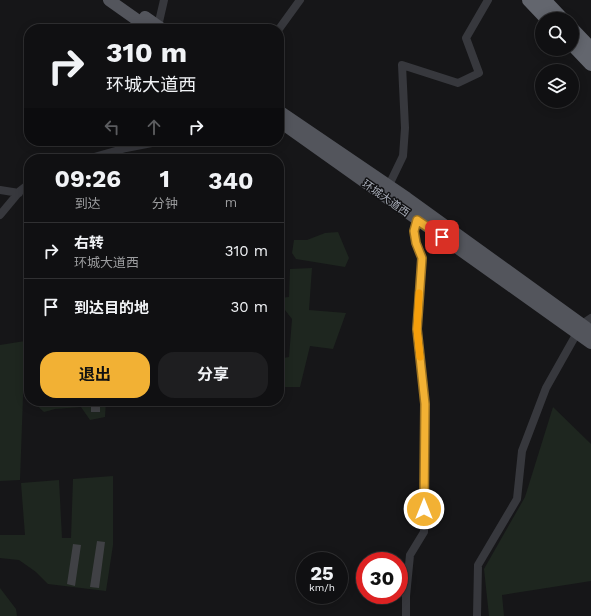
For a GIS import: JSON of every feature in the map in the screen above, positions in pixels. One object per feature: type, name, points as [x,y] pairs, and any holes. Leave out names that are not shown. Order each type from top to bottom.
[{"type":"highway","points":[[529,0],[540,12]]},
{"type":"highway","points":[[544,0],[555,12]]},
{"type":"highway","points":[[579,36],[591,49]]},
{"type":"highway","points":[[579,51],[591,64]]},
{"type":"main road","points":[[109,0],[150,24]]},
{"type":"main road","points":[[122,0],[152,24]]},
{"type":"main road","name":"环城大道西","points":[[284,114],[390,187],[585,326],[591,343]]},
{"type":"main road","name":"环城大道西","points":[[284,125],[417,220],[585,326]]},
{"type":"street","points":[[158,24],[164,0]]},
{"type":"street","points":[[283,24],[300,0]]},
{"type":"street","points":[[390,187],[390,183],[403,156],[405,128],[402,65],[458,83],[479,73],[466,38],[488,0]]},
{"type":"street","points":[[105,154],[136,146]]},
{"type":"street","points":[[0,215],[24,188]]},
{"type":"street","points":[[0,190],[19,193]]},
{"type":"street","points":[[406,616],[406,596],[410,555],[424,532],[425,404],[417,329],[422,258],[416,243],[414,231],[417,220]]},
{"type":"street","points":[[477,616],[478,565],[517,499],[522,451],[546,388],[585,326]]},
{"type":"shaded area","points":[[338,232],[349,258],[345,267],[296,259],[292,253],[294,240],[307,240],[325,233]]},
{"type":"shaded area","points":[[312,268],[309,310],[346,313],[333,349],[310,346],[300,387],[284,387],[284,358],[289,357],[292,319],[284,310],[284,298],[289,297],[290,269]]},
{"type":"shaded area","points":[[24,341],[20,480],[0,481],[0,345]]},
{"type":"shaded area","points":[[37,406],[106,406],[105,417],[90,420],[81,407],[55,409],[44,412]]},
{"type":"shaded area","points":[[553,407],[591,444],[591,581],[502,595],[504,616],[489,616],[484,569],[525,497]]},
{"type":"shaded area","points":[[113,476],[113,545],[106,591],[48,584],[36,572],[19,560],[0,558],[0,535],[25,535],[21,483],[59,480],[62,538],[71,538],[73,479]]},
{"type":"shaded area","points":[[0,588],[16,609],[17,616],[0,616]]},
{"type":"building","points":[[91,406],[100,406],[100,412],[91,412]]},
{"type":"building","points":[[97,541],[105,542],[99,588],[90,587]]},
{"type":"building","points":[[73,544],[81,545],[75,586],[67,584]]},
{"type":"slow traffic","points":[[419,293],[417,329],[420,357]]},
{"type":"route","points":[[424,509],[425,404],[417,329],[422,258],[416,243],[414,231],[417,220],[442,237]]}]
